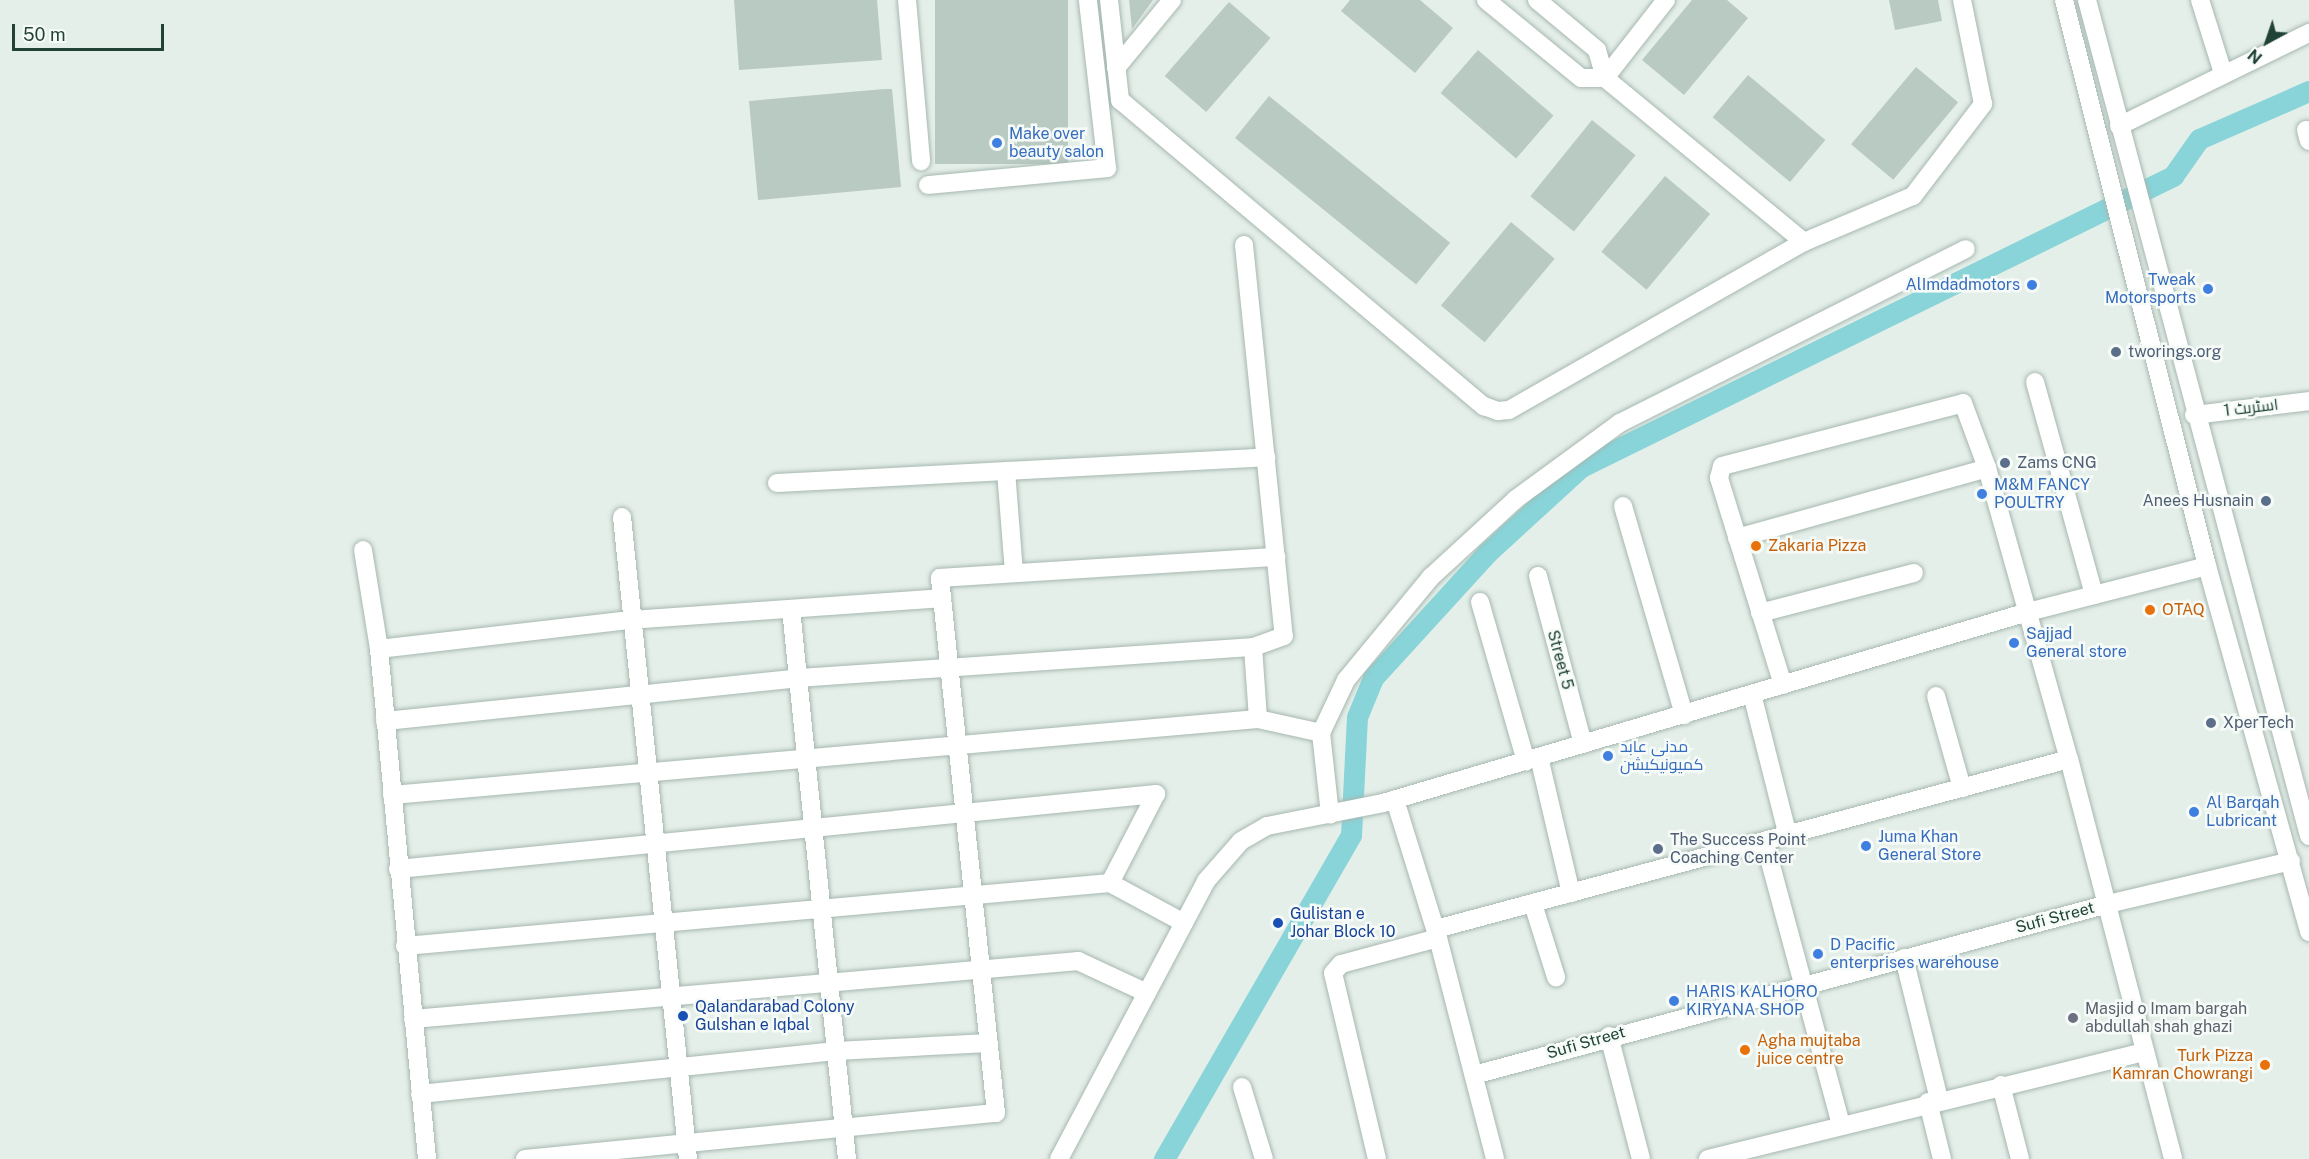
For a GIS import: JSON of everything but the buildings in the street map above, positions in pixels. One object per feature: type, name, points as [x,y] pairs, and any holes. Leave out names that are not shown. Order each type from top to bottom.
[{"type":"street","points":[[907,0],[921,161]]},
{"type":"street","points":[[928,185],[1107,168],[1088,0]]},
{"type":"street","points":[[1109,0],[1120,100],[1498,411],[1509,410],[1804,242],[1905,202],[1978,115],[1982,94],[1962,0]]},
{"type":"street","points":[[1116,68],[1172,0]]},
{"type":"street","points":[[1537,0],[1597,50],[1605,78],[1804,242]]},
{"type":"street","points":[[1605,78],[1666,0]]},
{"type":"street","points":[[2064,0],[2130,243],[2207,566],[2309,932]]},
{"type":"street","points":[[2087,0],[2124,146],[2151,238],[2225,532],[2309,836]]},
{"type":"street","points":[[1493,2],[1581,78],[1605,78]]},
{"type":"street","points":[[2205,3],[2223,73]]},
{"type":"street","points":[[2119,126],[2223,73],[2309,33]]},
{"type":"street","points":[[385,721],[798,678],[1253,647],[1284,636],[1244,245]]},
{"type":"street","points":[[1336,814],[1321,733],[1346,680],[1431,578],[1516,499],[1620,423],[1966,249]]},
{"type":"street","points":[[2035,382],[2094,595]]},
{"type":"street","points":[[1783,685],[1719,478],[1726,463],[1954,401],[1967,407],[1987,468],[2069,759],[2173,1159]]},
{"type":"street","name":"اسٹریٹ 1","points":[[2194,415],[2309,401]]},
{"type":"street","points":[[777,483],[1266,457]]},
{"type":"street","points":[[1737,538],[1987,468]]},
{"type":"street","points":[[1006,471],[1014,573]]},
{"type":"street","points":[[1623,506],[1684,715]]},
{"type":"street","points":[[622,516],[630,620],[687,1150]]},
{"type":"street","points":[[2201,539],[2225,532]]},
{"type":"street","points":[[363,550],[379,649],[405,946],[427,1159]]},
{"type":"street","points":[[525,1159],[687,1150],[844,1127],[996,1113],[940,578],[1276,557]]},
{"type":"street","points":[[1059,1159],[1206,881],[1241,841],[1267,826],[1336,814],[1389,801],[2028,612],[2207,566]]},
{"type":"street","points":[[1760,613],[1914,573]]},
{"type":"street","name":"Street 5","points":[[1538,576],[1583,744]]},
{"type":"street","points":[[379,649],[630,620],[942,598]]},
{"type":"street","points":[[1480,602],[1532,759],[1571,893]]},
{"type":"street","points":[[791,609],[847,1159]]},
{"type":"street","points":[[1253,647],[1258,719]]},
{"type":"street","points":[[1752,694],[1788,836]]},
{"type":"street","points":[[1936,696],[1962,788]]},
{"type":"street","points":[[392,795],[1258,719],[1321,733]]},
{"type":"street","points":[[1377,1159],[1333,973],[1341,964],[1571,893],[1765,843],[2069,759]]},
{"type":"street","points":[[398,869],[965,816],[1156,794],[1110,883]]},
{"type":"street","points":[[1389,801],[1437,934],[1495,1159]]},
{"type":"street","points":[[1765,843],[1841,1125]]},
{"type":"street","name":"Sufi Street","points":[[1474,1075],[1609,1036],[2108,904],[2291,861]]},
{"type":"street","points":[[405,946],[1110,883],[1184,923]]},
{"type":"street","points":[[1533,904],[1556,977]]},
{"type":"street","points":[[1904,958],[1934,1101],[1942,1159]]},
{"type":"street","points":[[413,1019],[670,999],[828,980],[981,971],[1078,961],[1147,993]]},
{"type":"street","points":[[1609,1036],[1641,1159]]},
{"type":"street","points":[[420,1094],[678,1070],[836,1051],[989,1043]]},
{"type":"street","points":[[1708,1159],[1934,1101],[2145,1052]]},
{"type":"street","points":[[2001,1085],[2020,1159]]},
{"type":"street","points":[[1242,1088],[1264,1159]]},
{"type":"waterway","points":[[1164,1159],[1351,835],[1357,717],[1373,678],[1487,553],[1581,467],[2173,176],[2199,139],[2309,91]]},
{"type":"place","name":"Make over beauty salon","points":[[997,143]]},
{"type":"place","name":"AlImdadmotors","points":[[2032,285]]},
{"type":"place","name":"Tweak Motorsports","points":[[2208,289]]},
{"type":"place","name":"tworings.org","points":[[2116,352]]},
{"type":"place","name":"Zams CNG","points":[[2005,463]]},
{"type":"place","name":"M&M FANCY POULTRY","points":[[1982,494]]},
{"type":"place","name":"Anees Husnain","points":[[2266,501]]},
{"type":"place","name":"Zakaria Pizza","points":[[1756,546]]},
{"type":"place","name":"OTAQ","points":[[2150,610]]},
{"type":"place","name":"Sajjad General store","points":[[2014,643]]},
{"type":"place","name":"XperTech","points":[[2211,723]]},
{"type":"place","name":"مدنی عابد کمیونیکیشن","points":[[1608,756]]},
{"type":"place","name":"Al Barqah Lubricant","points":[[2194,812]]},
{"type":"place","name":"Juma Khan General Store","points":[[1866,846]]},
{"type":"place","name":"The Success Point Coaching Center","points":[[1658,849]]},
{"type":"place","name":"Gulistan e Johar Block 10","points":[[1278,923]]},
{"type":"place","name":"D Pacific enterprises warehouse","points":[[1818,954]]},
{"type":"place","name":"HARIS KALHORO KIRYANA SHOP","points":[[1674,1001]]},
{"type":"place","name":"Qalandarabad Colony Gulshan e Iqbal","points":[[683,1016]]},
{"type":"place","name":"Masjid o Imam bargah abdullah shah ghazi","points":[[2073,1018]]},
{"type":"place","name":"Agha mujtaba juice centre","points":[[1745,1050]]},
{"type":"place","name":"Turk Pizza Kamran Chowrangi","points":[[2265,1065]]}]
